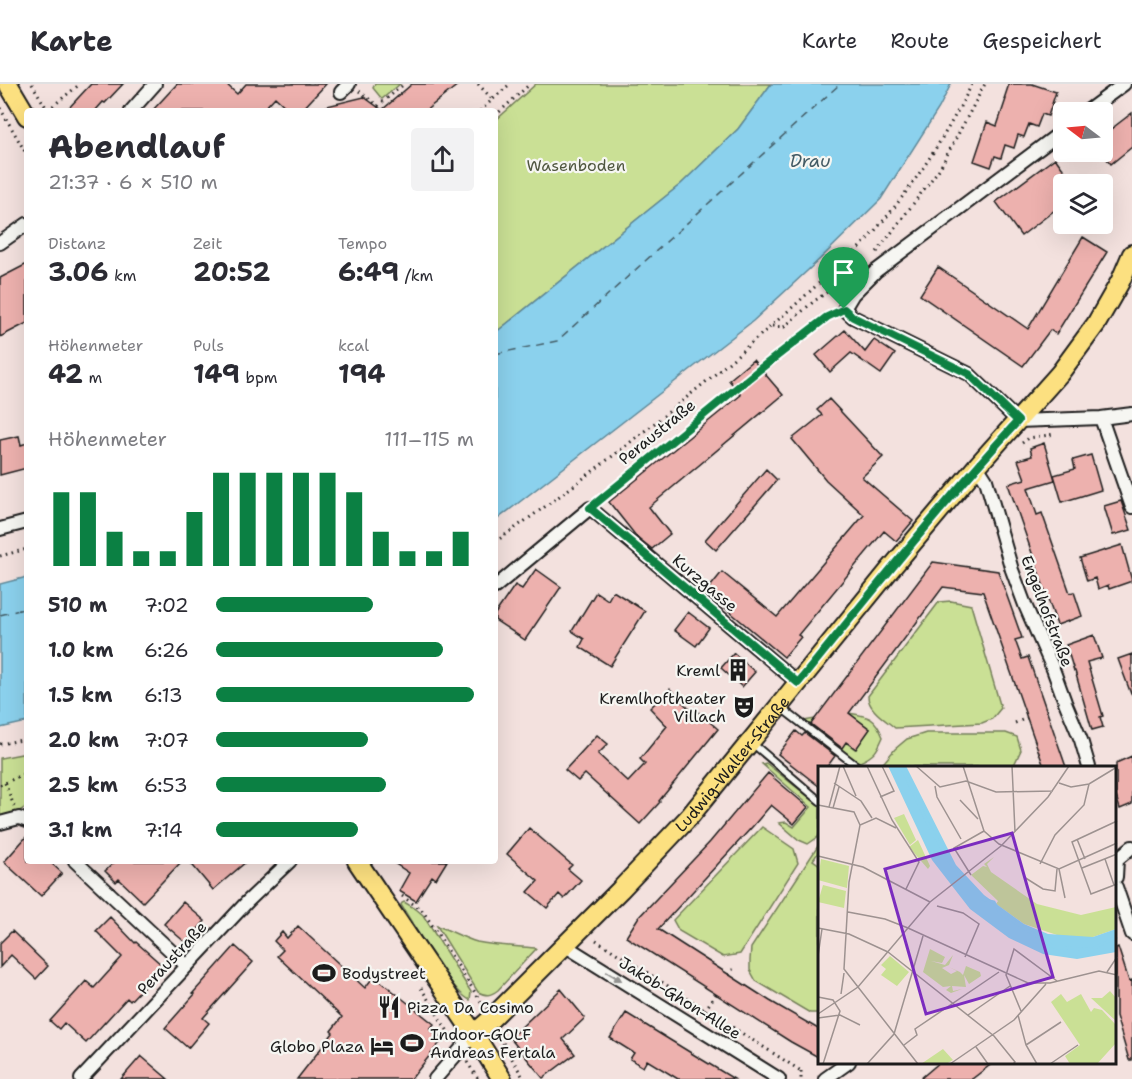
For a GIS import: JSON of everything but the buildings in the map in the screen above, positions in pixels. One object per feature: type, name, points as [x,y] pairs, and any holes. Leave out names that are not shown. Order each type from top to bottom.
[{"type":"main road","points":[[8,84],[24,111]]},
{"type":"main road","name":"Ludwig-Walter-Straße","points":[[474,1034],[620,890],[690,816],[888,572],[977,466],[1060,373],[1096,324],[1120,282],[1132,254]]},
{"type":"main road","points":[[359,864],[502,1079]]},
{"type":"street","points":[[134,108],[155,84]]},
{"type":"street","points":[[1100,102],[1124,84]]},
{"type":"street","points":[[1053,138],[873,266],[844,309],[853,317],[969,374],[1018,421],[1101,418],[1132,414]]},
{"type":"street","points":[[0,243],[24,226]]},
{"type":"street","points":[[1101,418],[1132,507]]},
{"type":"street","name":"Engelhofstraße","points":[[977,466],[986,480],[1018,588],[1081,740],[1089,766]]},
{"type":"street","points":[[498,585],[590,508]]},
{"type":"street","name":"Kurzgasse","points":[[590,508],[798,683]]},
{"type":"street","points":[[0,529],[24,523]]},
{"type":"street","points":[[0,823],[23,819]]},
{"type":"street","points":[[1117,857],[1132,847]]},
{"type":"street","points":[[78,864],[187,966]]},
{"type":"street","name":"Peraustraße","points":[[81,1079],[248,901],[287,864]]},
{"type":"street","points":[[1117,890],[1132,934]]},
{"type":"street","name":"Jakob-Ghon-Allee","points":[[564,945],[779,1079]]},
{"type":"street","name":"Ludwig-Walter-Straße","points":[[435,1079],[474,1034]]},
{"type":"street","points":[[825,1079],[846,1064]]},
{"type":"lane","points":[[779,706],[857,766]]},
{"type":"lane","points":[[751,742],[818,799]]},
{"type":"path","points":[[33,84],[47,108]]},
{"type":"path","points":[[50,108],[80,84]]},
{"type":"path","points":[[378,106],[404,84]]},
{"type":"path","points":[[478,84],[493,100]]},
{"type":"path","points":[[484,108],[510,84]]},
{"type":"path","points":[[498,113],[530,84]]},
{"type":"path","points":[[498,540],[655,424],[772,326],[858,249],[893,210],[929,159],[972,84]]},
{"type":"path","points":[[772,326],[784,327],[813,302],[873,266],[940,168],[985,84]]},
{"type":"path","points":[[349,89],[380,108]]},
{"type":"path","points":[[0,108],[24,150]]},
{"type":"path","name":"Peraustraße","points":[[590,508],[760,369],[827,317],[844,309]]},
{"type":"path","points":[[1016,448],[1029,438],[1064,434]]},
{"type":"path","points":[[0,556],[24,550]]},
{"type":"path","points":[[1014,723],[1028,718]]},
{"type":"path","points":[[0,744],[24,739]]},
{"type":"path","points":[[0,785],[24,774]]},
{"type":"path","points":[[6,783],[23,819]]},
{"type":"path","points":[[397,893],[423,911],[480,1002]]},
{"type":"path","points":[[596,935],[596,940],[801,1071]]},
{"type":"path","points":[[729,975],[733,969]]},
{"type":"path","points":[[705,1010],[716,993]]},
{"type":"path","points":[[500,1036],[524,1079]]},
{"type":"path","points":[[471,1070],[478,1079]]},
{"type":"path","points":[[792,1078],[801,1071]]},
{"type":"path","points":[[801,1071],[801,1079]]},
{"type":"green space","points":[[375,84],[400,84],[382,99],[373,88]]},
{"type":"green space","name":"Wasenboden","points":[[536,84],[771,84],[738,129],[681,184],[498,331],[498,118]]},
{"type":"green space","points":[[951,601],[971,605],[1001,708],[992,719],[982,723],[895,728],[874,710],[868,696],[939,602]]},
{"type":"green space","points":[[848,713],[861,715],[874,721],[883,737],[875,752],[860,762],[849,758],[804,721],[815,719],[855,749],[870,729]]},
{"type":"green space","points":[[926,733],[1006,733],[1017,737],[1021,750],[1013,766],[881,766],[907,739]]},
{"type":"green space","points":[[24,754],[24,808],[0,818],[0,758]]},
{"type":"green space","points":[[766,763],[818,804],[818,837],[808,844],[799,840],[779,823],[786,822],[794,827],[811,807],[762,764]]},
{"type":"green space","points":[[762,827],[794,849],[798,863],[740,954],[723,957],[679,931],[673,920]]},
{"type":"green space","points":[[818,846],[818,853],[813,860],[818,864],[818,1013],[810,1013],[756,981],[750,970],[751,948]]},
{"type":"green space","points":[[404,902],[423,915],[471,992],[470,1000],[453,985],[433,957],[401,905]]},
{"type":"green space","points":[[437,926],[477,942],[536,949],[498,990],[488,995],[483,994],[478,992]]},
{"type":"water","name":"Drau","points":[[771,84],[951,84],[939,108],[881,199],[820,259],[753,321],[498,519],[498,331],[681,184],[738,129]]},
{"type":"water","points":[[24,578],[24,723],[0,728],[0,584]]},
{"type":"ferry route","points":[[498,353],[557,341],[840,84]]},
{"type":"ferry route","points":[[0,615],[24,609]]},
{"type":"place","name":"Kreml","points":[[738,670]]},
{"type":"place","name":"Kremlhoftheater Villach","points":[[744,707]]},
{"type":"place","name":"Bodystreet","points":[[324,973]]},
{"type":"place","name":"Pizza Da Cosimo","points":[[389,1007]]},
{"type":"place","name":"Indoor-GOLF Andreas Fertala","points":[[412,1043]]},
{"type":"place","name":"Globo Plaza","points":[[382,1046]]},
{"type":"route","points":[[844,309],[853,317],[969,374],[1018,421],[977,466],[798,683],[590,508],[760,369],[827,317],[844,309]]}]
